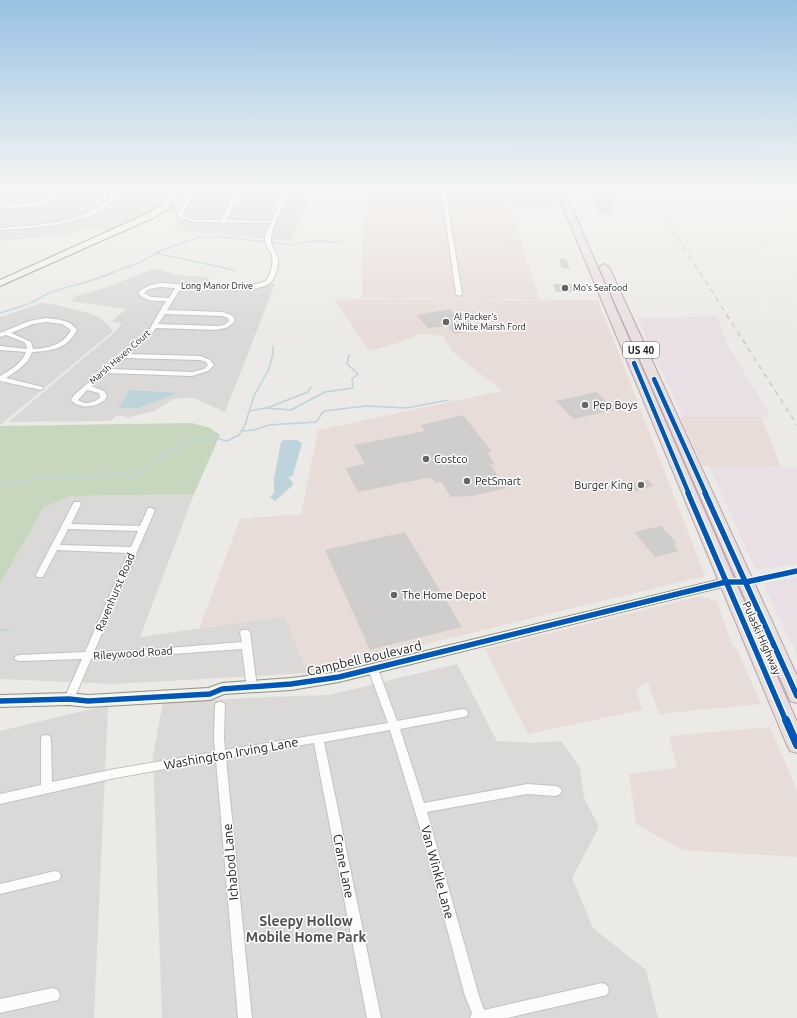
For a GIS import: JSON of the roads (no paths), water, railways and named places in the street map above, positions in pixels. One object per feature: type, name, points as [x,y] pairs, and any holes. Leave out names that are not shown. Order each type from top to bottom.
[{"type":"highway","name":"Pulaski Highway","points":[[579,236],[797,745]]},
{"type":"highway","name":"Pulaski Highway","points":[[589,236],[797,696]]},
{"type":"street","points":[[0,283],[106,236]]},
{"type":"street","name":"Long Manor Drive","points":[[171,300],[147,298],[141,294],[144,290],[151,286],[244,288],[259,286],[268,282],[277,262],[276,256],[267,240],[269,236]]},
{"type":"street","points":[[450,236],[458,294]]},
{"type":"street","name":"Marsh Haven Court","points":[[86,387],[123,356],[155,326],[179,286]]},
{"type":"street","points":[[155,326],[217,328],[230,324],[232,319],[223,314],[164,312]]},
{"type":"street","points":[[0,348],[14,351],[62,345],[72,337],[74,328],[57,321],[44,319],[2,333]]},
{"type":"street","points":[[0,379],[22,363],[27,358],[30,350],[29,343],[26,341],[2,333]]},
{"type":"street","points":[[106,371],[192,374],[206,370],[211,365],[208,361],[201,358],[123,356]]},
{"type":"street","points":[[0,379],[41,388]]},
{"type":"street","points":[[40,575],[78,504]]},
{"type":"street","name":"Ravenhurst Road","points":[[69,699],[132,550],[151,510]]},
{"type":"street","points":[[67,526],[142,529]]},
{"type":"street","points":[[56,547],[132,550]]},
{"type":"street","points":[[746,582],[797,570]]},
{"type":"street","name":"Campbell Boulevard","points":[[0,701],[69,699],[88,701],[210,694],[222,689],[252,688],[320,681],[726,582],[746,582]]},
{"type":"street","points":[[245,632],[252,688]]},
{"type":"street","name":"Rileywood Road","points":[[19,658],[88,656],[247,645]]},
{"type":"street","name":"Van Winkle Lane","points":[[373,669],[396,726],[479,1018]]},
{"type":"street","name":"Ichabod Lane","points":[[220,706],[218,728],[220,754],[245,1018]]},
{"type":"street","name":"Washington Irving Lane","points":[[0,798],[107,775],[220,754],[396,726],[463,713]]},
{"type":"street","name":"Crane Lane","points":[[318,738],[374,1018]]},
{"type":"street","points":[[46,739],[47,788]]},
{"type":"street","points":[[420,808],[527,789],[556,791]]},
{"type":"street","points":[[0,889],[55,876]]},
{"type":"street","points":[[479,1018],[602,990]]},
{"type":"street","points":[[0,1006],[54,996]]},
{"type":"water","points":[[130,390],[178,393],[138,408],[118,408]]},
{"type":"water","points":[[284,440],[297,440],[302,443],[293,475],[288,478],[292,481],[293,485],[275,501],[270,497],[274,493],[274,478],[281,442]]},
{"type":"waterway","points":[[156,253],[199,237],[224,237],[292,245],[312,241],[341,242]]},
{"type":"waterway","points":[[119,270],[137,264],[156,253]]},
{"type":"waterway","points":[[156,253],[234,270]]},
{"type":"waterway","points":[[43,296],[116,271]]},
{"type":"waterway","points":[[31,303],[42,297]]},
{"type":"waterway","points":[[0,313],[28,304]]},
{"type":"waterway","points":[[0,484],[22,483],[35,478],[134,475],[185,443],[193,443],[196,440],[203,439],[205,436],[227,441],[239,435],[245,425],[254,396],[269,369],[273,354],[273,346]]},
{"type":"waterway","points":[[251,411],[265,408],[291,410],[325,392],[353,388],[352,379],[358,374],[347,364],[349,355]]},
{"type":"waterway","points":[[267,408],[308,392],[311,387]]},
{"type":"waterway","points":[[242,431],[254,430],[269,425],[316,422],[324,411],[366,406],[406,408],[449,400]]},
{"type":"waterway","points":[[0,630],[8,630]]},
{"type":"railway","points":[[676,236],[797,425]]},
{"type":"place","name":"Mo's Seafood","points":[[565,288]]},
{"type":"place","name":"Al Packer's White Marsh Ford","points":[[446,322]]},
{"type":"place","name":"Pep Boys","points":[[585,405]]},
{"type":"place","name":"Costco","points":[[426,459]]},
{"type":"place","name":"PetSmart","points":[[467,481]]},
{"type":"place","name":"Burger King","points":[[641,485]]},
{"type":"place","name":"The Home Depot","points":[[394,595]]},
{"type":"district","name":"Sleepy Hollow Mobile Home Park","points":[[306,930]]}]
